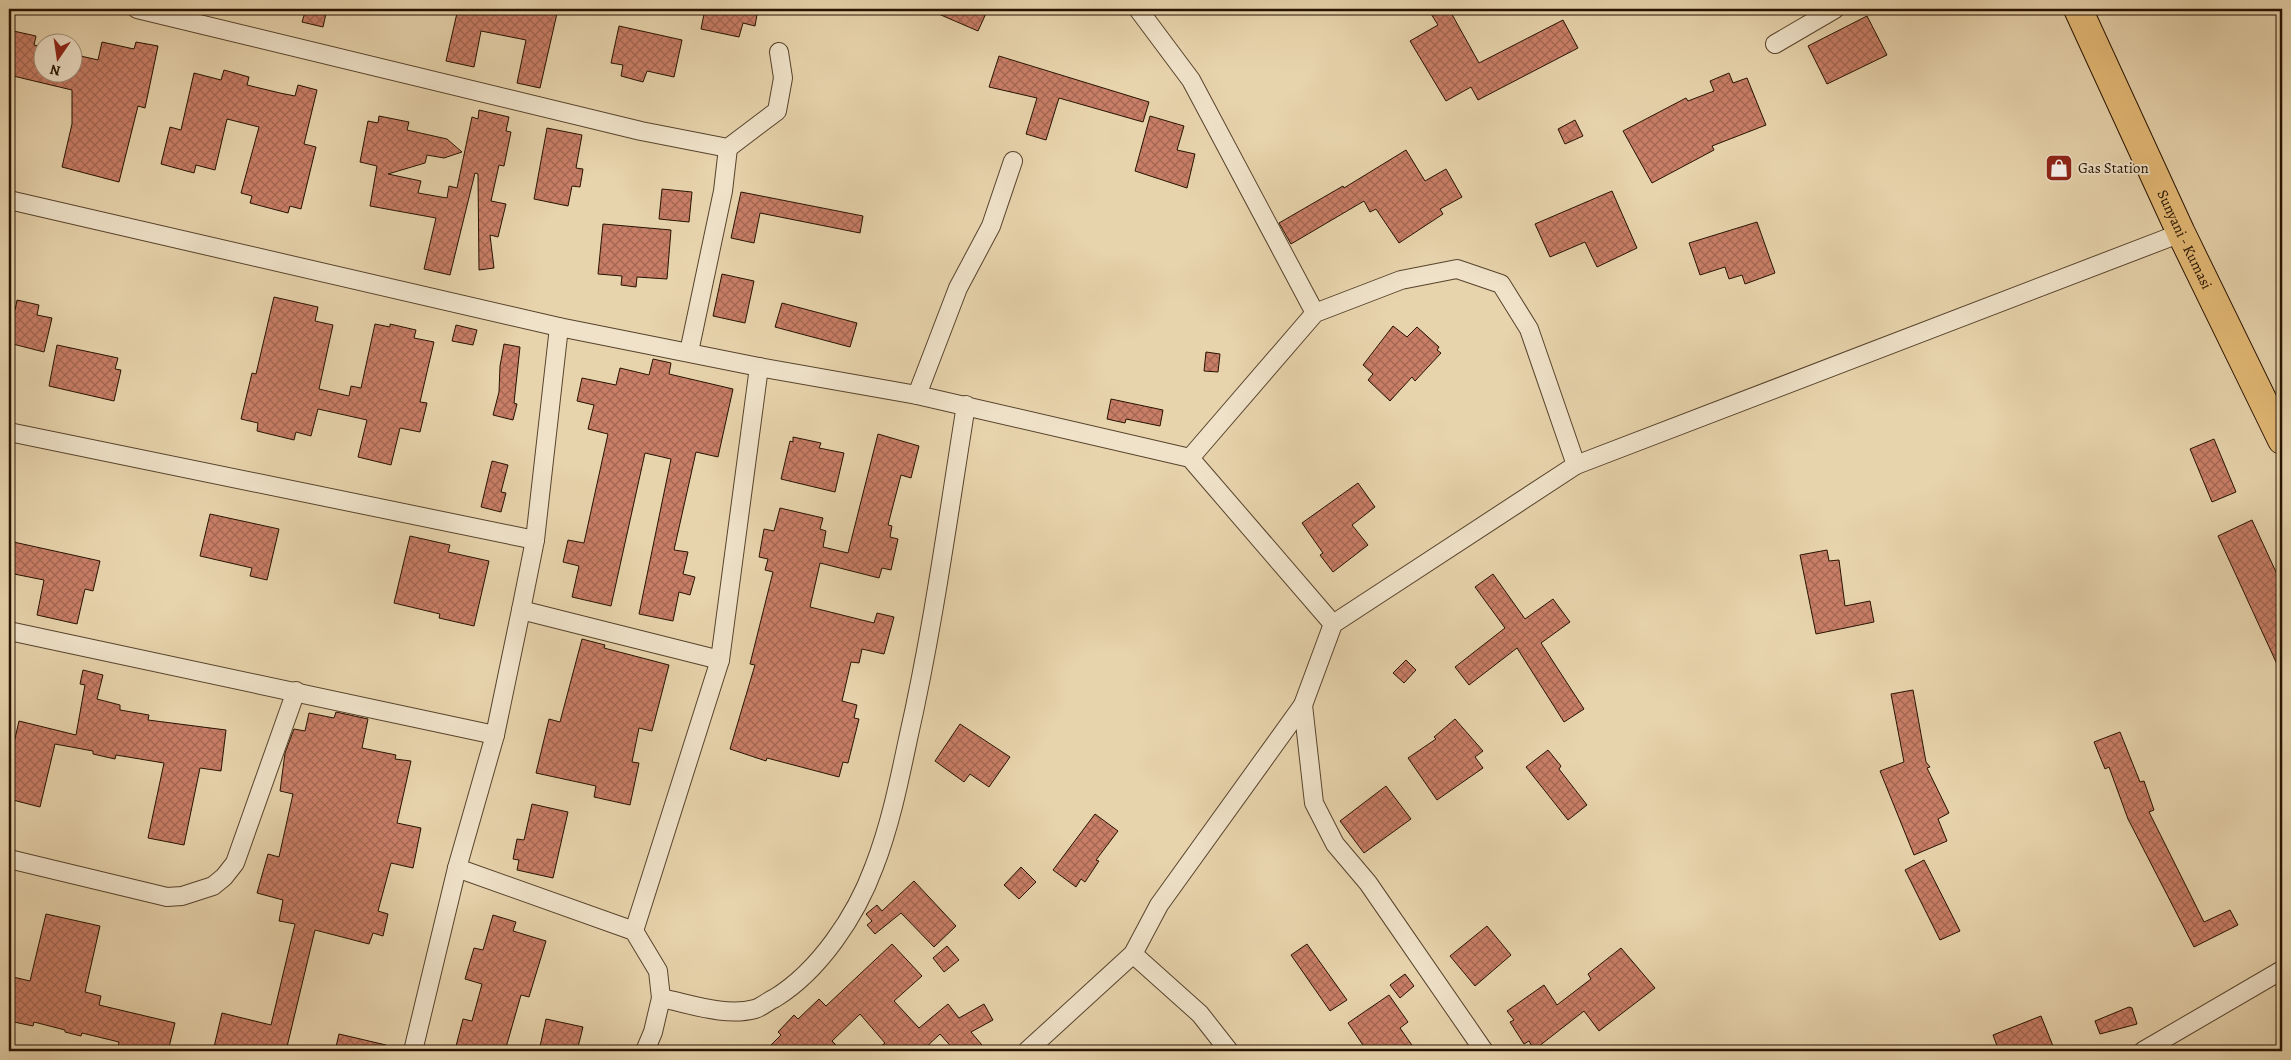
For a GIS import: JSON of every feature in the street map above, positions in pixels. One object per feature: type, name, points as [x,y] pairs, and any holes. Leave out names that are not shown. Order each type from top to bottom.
[{"type":"main road","name":"Sunyani - Kumasi","points":[[2078,9],[2181,233],[2282,440]]},
{"type":"street","points":[[137,9],[641,131],[728,148]]},
{"type":"street","points":[[1138,9],[1191,80],[1315,313]]},
{"type":"street","points":[[1775,44],[1818,17],[1835,9]]},
{"type":"street","points":[[688,352],[723,192],[728,148],[777,111],[782,78],[779,52]]},
{"type":"street","points":[[917,395],[958,288],[991,226],[1013,161]]},
{"type":"street","points":[[9,200],[559,327],[759,367],[966,405],[1190,458],[1333,624]]},
{"type":"street","points":[[1027,1051],[1133,954],[1159,905],[1303,705],[1333,624],[1576,465],[2181,233]]},
{"type":"street","points":[[1190,458],[1315,313],[1400,280],[1457,268],[1501,284],[1529,329],[1576,465]]},
{"type":"street","points":[[413,1051],[457,868],[495,734],[535,540],[559,327]]},
{"type":"street","points":[[634,931],[720,660],[759,367]]},
{"type":"street","points":[[661,998],[724,1011],[739,1012],[757,1008],[789,989],[817,964],[855,908],[874,868],[891,814],[923,672],[966,405]]},
{"type":"street","points":[[9,432],[535,540]]},
{"type":"street","points":[[520,610],[720,660]]},
{"type":"street","points":[[9,631],[495,734]]},
{"type":"street","points":[[9,859],[152,896],[182,896],[213,886],[224,878],[235,863],[296,691]]},
{"type":"street","points":[[1303,705],[1314,803],[1335,844],[1368,883],[1484,1051]]},
{"type":"street","points":[[457,868],[634,931],[658,971],[661,998],[653,1032],[645,1051]]},
{"type":"street","points":[[1133,954],[1200,1014],[1229,1051]]},
{"type":"street","points":[[2143,1051],[2282,970]]},
{"type":"building","points":[[306,9],[327,9],[323,27],[302,22]]},
{"type":"building","points":[[467,9],[558,9],[540,88],[517,83],[526,40],[481,31],[474,67],[446,61],[457,13],[465,14]]},
{"type":"building","points":[[705,9],[758,9],[755,26],[743,23],[739,37],[701,29]]},
{"type":"building","points":[[927,9],[988,9],[978,31]]},
{"type":"building","points":[[1428,9],[1449,9],[1479,63],[1563,20],[1578,48],[1478,100],[1471,87],[1446,101],[1410,41],[1438,25]]},
{"type":"building","points":[[1867,16],[1887,55],[1827,84],[1808,46]]},
{"type":"building","points":[[619,26],[682,40],[674,77],[647,71],[643,82],[621,76],[623,65],[611,63]]},
{"type":"building","points":[[9,30],[32,35],[32,80],[9,75]]},
{"type":"building","points":[[102,42],[134,49],[136,42],[158,46],[145,108],[138,106],[119,182],[62,167],[72,124],[72,90],[38,82],[82,82],[82,56],[98,60]]},
{"type":"building","points":[[999,56],[1149,102],[1143,122],[1059,98],[1046,140],[1026,134],[1037,98],[989,87]]},
{"type":"building","points":[[224,70],[249,77],[247,85],[280,93],[295,96],[298,85],[317,90],[304,144],[316,147],[301,209],[290,206],[288,213],[250,203],[252,196],[241,193],[259,127],[227,119],[215,170],[196,165],[194,173],[161,164],[170,127],[181,130],[194,73],[221,80]]},
{"type":"building","points":[[1729,73],[1733,83],[1747,78],[1766,125],[1712,146],[1714,150],[1652,183],[1623,131],[1686,98],[1688,101],[1714,91],[1710,81]]},
{"type":"building","points":[[479,110],[509,117],[506,131],[511,132],[504,166],[499,165],[491,201],[506,204],[498,237],[490,235],[494,268],[479,270],[478,174],[475,173],[450,275],[424,269],[436,218],[370,206],[377,166],[360,162],[368,121],[378,123],[379,116],[409,122],[407,130],[447,139],[462,152],[444,158],[427,155],[425,163],[388,174],[421,181],[418,193],[447,198],[449,186],[457,188],[472,117],[478,119]]},
{"type":"building","points":[[1150,116],[1184,126],[1177,150],[1195,154],[1187,188],[1135,171]]},
{"type":"building","points":[[1575,120],[1583,136],[1565,144],[1558,129]]},
{"type":"building","points":[[547,128],[582,135],[576,168],[583,169],[580,187],[572,186],[568,206],[534,199]]},
{"type":"building","points":[[1406,150],[1425,181],[1446,169],[1462,197],[1440,209],[1443,214],[1399,243],[1376,209],[1370,212],[1364,201],[1291,244],[1279,223],[1343,186],[1344,188]]},
{"type":"building","points":[[662,189],[692,192],[689,222],[659,219]]},
{"type":"building","points":[[1612,191],[1637,248],[1597,267],[1585,242],[1550,257],[1535,224]]},
{"type":"building","points":[[741,192],[863,216],[860,233],[760,213],[754,243],[731,238]]},
{"type":"building","points":[[1757,222],[1775,273],[1745,284],[1742,275],[1729,279],[1725,267],[1700,275],[1689,243]]},
{"type":"building","points":[[603,224],[671,230],[667,279],[637,277],[636,287],[621,285],[622,276],[598,274]]},
{"type":"building","points":[[722,274],[754,281],[745,323],[713,316]]},
{"type":"building","points":[[274,297],[318,307],[315,321],[333,325],[319,389],[349,396],[351,386],[361,388],[375,324],[390,327],[390,324],[416,330],[414,338],[434,342],[420,402],[427,403],[420,432],[400,428],[391,465],[358,457],[367,420],[318,409],[311,436],[296,432],[294,440],[257,431],[258,423],[241,419],[252,373],[256,374]]},
{"type":"building","points":[[17,300],[39,305],[37,315],[52,318],[44,352],[9,343],[9,308],[15,310]]},
{"type":"building","points":[[782,303],[857,323],[850,347],[775,327]]},
{"type":"building","points":[[456,325],[477,330],[473,345],[452,341]]},
{"type":"building","points":[[1393,326],[1407,337],[1417,327],[1439,347],[1437,350],[1441,353],[1415,381],[1412,377],[1390,401],[1368,380],[1373,374],[1363,365]]},
{"type":"building","points":[[504,344],[520,347],[514,403],[517,404],[513,420],[493,415],[499,392],[500,366]]},
{"type":"building","points":[[57,345],[118,358],[115,369],[121,370],[114,401],[49,386]]},
{"type":"building","points":[[1206,352],[1220,354],[1218,372],[1204,371]]},
{"type":"building","points":[[653,359],[671,363],[669,374],[733,389],[718,457],[696,452],[674,550],[688,552],[683,574],[695,577],[690,595],[679,592],[673,621],[639,614],[671,459],[645,453],[611,606],[572,597],[579,566],[563,562],[568,540],[584,543],[608,434],[588,429],[594,405],[577,401],[582,378],[616,385],[620,368],[649,375]]},
{"type":"building","points":[[1111,399],[1163,410],[1160,426],[1126,419],[1125,423],[1107,419]]},
{"type":"building","points":[[878,434],[919,446],[911,478],[901,475],[888,525],[892,526],[890,537],[898,539],[891,570],[882,568],[879,578],[820,563],[810,607],[874,623],[877,613],[894,617],[884,654],[862,649],[859,663],[851,662],[842,701],[857,705],[854,718],[859,719],[848,763],[843,762],[839,777],[767,758],[766,761],[730,749],[755,665],[750,664],[773,572],[765,570],[768,559],[759,557],[764,529],[774,531],[780,508],[823,518],[820,529],[826,531],[823,547],[848,553]]},
{"type":"building","points":[[793,437],[821,443],[819,448],[844,453],[835,492],[781,479],[790,441],[793,442]]},
{"type":"building","points":[[2214,439],[2236,492],[2212,502],[2190,449]]},
{"type":"building","points":[[492,461],[508,465],[501,492],[506,493],[501,512],[481,507]]},
{"type":"building","points":[[1358,483],[1375,507],[1352,525],[1368,545],[1333,572],[1320,555],[1323,553],[1302,523]]},
{"type":"building","points":[[210,514],[279,529],[267,580],[250,576],[252,568],[200,556]]},
{"type":"building","points":[[2252,520],[2282,585],[2282,675],[2218,536]]},
{"type":"building","points":[[410,536],[450,545],[448,552],[489,561],[474,626],[439,618],[440,614],[394,603]]},
{"type":"building","points":[[9,541],[100,561],[93,591],[85,589],[77,624],[37,615],[44,580],[9,573]]},
{"type":"building","points":[[1827,550],[1829,561],[1839,560],[1845,606],[1870,601],[1874,622],[1816,634],[1800,555]]},
{"type":"building","points":[[1493,574],[1525,619],[1553,599],[1570,622],[1541,643],[1584,709],[1564,722],[1517,648],[1469,685],[1455,667],[1505,628],[1475,587]]},
{"type":"building","points":[[582,639],[605,645],[604,648],[669,665],[652,731],[639,728],[632,762],[639,763],[630,805],[594,797],[596,786],[536,773],[549,719],[560,722]]},
{"type":"building","points":[[1406,660],[1416,670],[1404,683],[1393,673]]},
{"type":"building","points":[[83,670],[103,675],[97,699],[120,705],[120,710],[149,715],[148,720],[226,730],[221,771],[200,768],[184,845],[148,838],[164,763],[116,755],[115,759],[93,754],[93,751],[55,744],[40,807],[9,799],[9,764],[19,721],[76,735],[85,685],[80,684]]},
{"type":"building","points":[[1913,690],[1926,762],[1930,767],[1927,768],[1949,813],[1938,819],[1947,841],[1914,855],[1880,771],[1904,762],[1891,694]]},
{"type":"building","points":[[336,712],[368,719],[362,748],[396,755],[395,759],[411,761],[397,823],[421,828],[413,868],[391,863],[378,911],[388,914],[383,936],[373,933],[369,944],[315,930],[286,1051],[233,1051],[214,1047],[222,1013],[271,1025],[295,924],[279,921],[283,900],[257,893],[268,854],[279,857],[293,794],[280,791],[285,753],[294,729],[305,731],[309,713],[334,718]]},
{"type":"building","points":[[1455,719],[1483,751],[1475,757],[1483,768],[1437,800],[1408,758],[1436,739],[1434,737]]},
{"type":"building","points":[[960,724],[1010,757],[989,787],[970,774],[964,782],[935,761]]},
{"type":"building","points":[[2120,732],[2140,782],[2144,781],[2154,810],[2149,812],[2204,922],[2230,910],[2238,925],[2194,947],[2128,819],[2109,767],[2105,769],[2094,742]]},
{"type":"building","points":[[1548,750],[1561,766],[1559,769],[1587,805],[1568,820],[1526,767]]},
{"type":"building","points":[[1386,786],[1411,819],[1364,853],[1340,821]]},
{"type":"building","points":[[532,804],[568,812],[553,878],[517,870],[519,860],[513,859],[517,839],[524,840]]},
{"type":"building","points":[[1095,814],[1118,831],[1096,860],[1099,861],[1085,882],[1081,879],[1076,887],[1053,870]]},
{"type":"building","points":[[1924,860],[1960,931],[1940,940],[1905,870]]},
{"type":"building","points":[[1021,867],[1036,882],[1019,899],[1004,885]]},
{"type":"building","points":[[914,881],[956,926],[934,947],[901,913],[875,934],[867,925],[872,921],[866,914],[877,905],[882,911]]},
{"type":"building","points":[[46,914],[100,926],[85,992],[101,996],[99,1005],[175,1023],[168,1051],[136,1046],[135,1051],[131,1051],[118,1048],[119,1042],[82,1033],[81,1036],[34,1022],[33,1026],[9,1021],[9,976],[30,981]]},
{"type":"building","points":[[493,915],[516,922],[513,931],[546,941],[529,997],[521,995],[505,1051],[464,1051],[464,1048],[456,1046],[463,1019],[472,1021],[482,984],[465,979],[474,948],[483,950]]},
{"type":"building","points":[[1487,926],[1511,955],[1475,986],[1450,956]]},
{"type":"building","points":[[892,944],[922,976],[894,1001],[919,1028],[948,1004],[959,1018],[984,1004],[993,1020],[971,1032],[987,1051],[955,1051],[940,1034],[922,1051],[875,1051],[885,1043],[860,1014],[832,1041],[842,1051],[765,1051],[781,1035],[778,1032],[794,1015],[798,1019],[819,999],[826,1006]]},
{"type":"building","points":[[1307,944],[1347,1000],[1330,1011],[1291,955]]},
{"type":"building","points":[[947,946],[959,960],[944,972],[933,958]]},
{"type":"building","points":[[1621,948],[1655,988],[1599,1031],[1584,1011],[1534,1050],[1529,1041],[1524,1044],[1510,1022],[1514,1020],[1507,1011],[1544,985],[1557,1005],[1591,979],[1588,974]]},
{"type":"building","points":[[1405,974],[1414,986],[1400,998],[1390,985]]},
{"type":"building","points":[[1389,995],[1408,1022],[1400,1028],[1416,1051],[1367,1051],[1348,1023]]},
{"type":"building","points":[[2129,1007],[2132,1008],[2137,1024],[2100,1034],[2095,1021]]},
{"type":"building","points":[[2041,1016],[2055,1051],[1999,1051],[1993,1035]]},
{"type":"building","points":[[546,1019],[583,1027],[577,1051],[539,1051]]},
{"type":"building","points":[[339,1034],[386,1045],[386,1051],[335,1051]]},
{"type":"place","name":"Gas Station","points":[[2059,168]]}]
